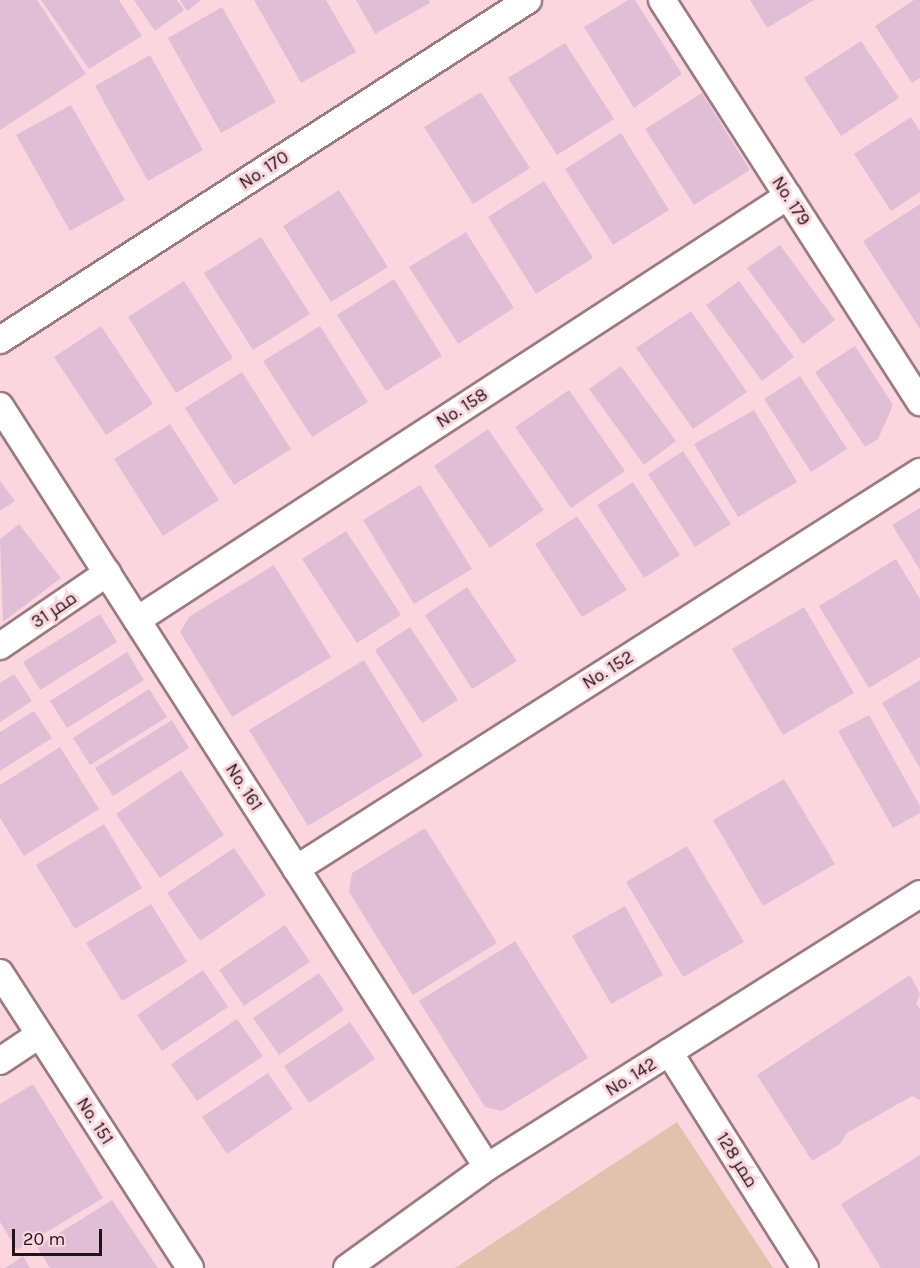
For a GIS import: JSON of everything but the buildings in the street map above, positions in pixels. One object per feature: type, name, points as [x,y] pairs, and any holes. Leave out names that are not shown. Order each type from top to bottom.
[{"type":"street","name":"No. 170","points":[[0,340],[528,0]]},
{"type":"street","name":"No. 179","points":[[662,0],[920,402]]},
{"type":"street","name":"No. 158","points":[[137,620],[788,196]]},
{"type":"street","name":"No. 161","points":[[0,406],[487,1167]]},
{"type":"street","name":"No. 152","points":[[296,868],[920,472]]},
{"type":"street","name":"ممر 31","points":[[0,646],[107,573]]},
{"type":"street","name":"No. 142","points":[[347,1268],[487,1167],[920,894]]},
{"type":"street","name":"No. 151","points":[[0,973],[190,1268]]},
{"type":"street","points":[[0,1061],[39,1035]]},
{"type":"street","name":"ممر 128","points":[[669,1052],[805,1268]]},
{"type":"shaded area","points":[[677,1122],[773,1268],[455,1268]]}]
